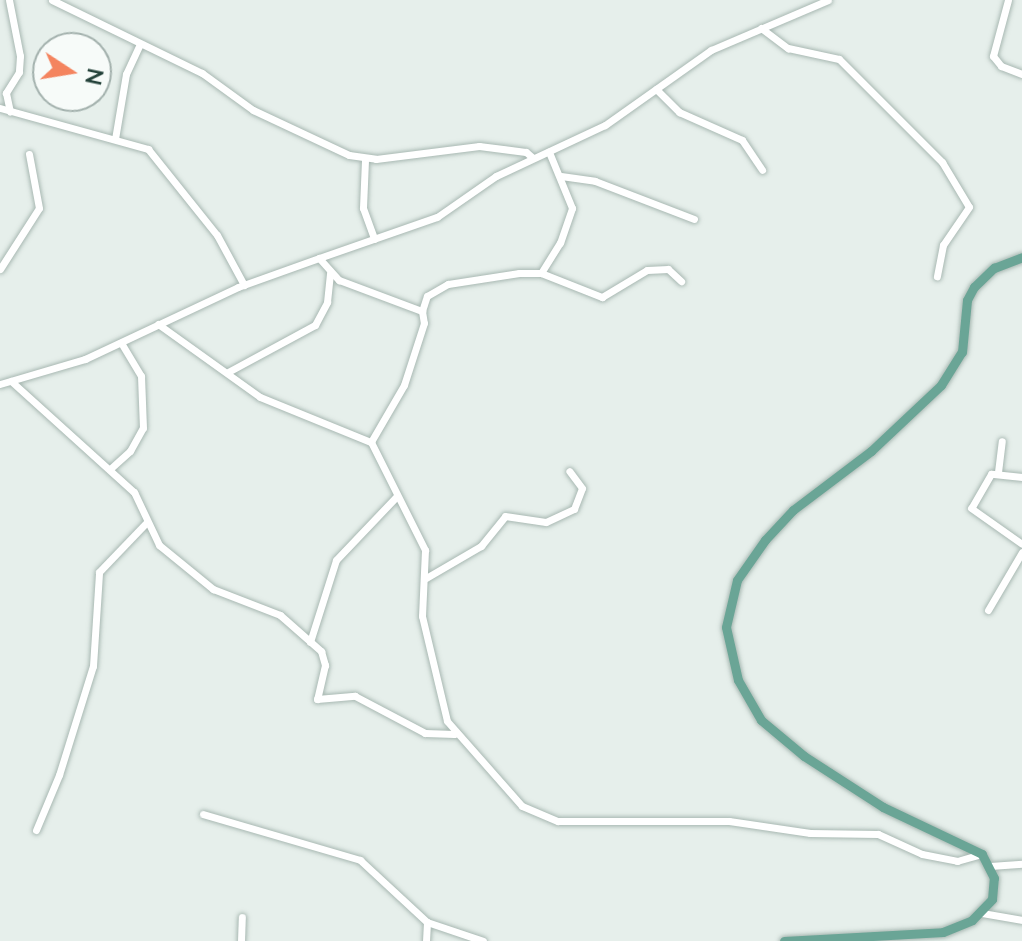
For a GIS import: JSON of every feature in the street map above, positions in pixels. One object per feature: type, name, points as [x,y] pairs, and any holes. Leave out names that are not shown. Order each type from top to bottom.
[{"type":"main road","points":[[784,941],[943,932],[982,913],[992,899],[990,866],[982,854],[883,807],[780,738],[749,703],[732,663],[726,627],[737,580],[765,540],[793,510],[871,451],[954,371],[974,287],[994,268],[1022,257]]},
{"type":"street","points":[[9,0],[20,56],[19,72],[6,93],[10,112]]},
{"type":"street","points":[[52,0],[202,73],[266,117],[365,160],[479,146],[526,152],[533,158]]},
{"type":"street","points":[[0,384],[68,366],[244,285],[437,217],[496,176],[605,125],[711,50],[828,0]]},
{"type":"street","points":[[1008,0],[993,56],[1001,66],[1022,74]]},
{"type":"street","points":[[761,28],[788,48],[839,59],[942,162],[969,207],[943,245],[937,276]]},
{"type":"street","points":[[115,139],[126,74],[140,44]]},
{"type":"street","points":[[656,89],[679,112],[742,140],[762,170]]},
{"type":"street","points":[[0,108],[137,144],[156,157],[217,235],[244,285]]},
{"type":"street","points":[[541,273],[571,217],[572,202],[549,152]]},
{"type":"street","points":[[0,269],[39,208],[29,154]]},
{"type":"street","points":[[365,160],[363,208],[374,239]]},
{"type":"street","points":[[561,176],[595,181],[694,219]]},
{"type":"street","points":[[319,258],[330,273],[422,311]]},
{"type":"street","points":[[371,442],[404,385],[424,323],[422,311],[427,296],[448,284],[541,273],[602,297],[647,270],[668,269],[681,281]]},
{"type":"street","points":[[228,372],[315,325],[327,302],[330,273]]},
{"type":"street","points":[[158,324],[260,397],[371,442],[425,550],[426,578],[421,607],[429,661],[454,734],[522,806],[558,821],[729,821],[810,833],[878,834],[922,854],[957,861],[982,854]]},
{"type":"street","points":[[110,469],[130,451],[143,428],[141,376],[121,343]]},
{"type":"street","points":[[11,381],[110,469],[141,503],[146,523],[159,545],[213,589],[280,615],[324,656],[316,695],[321,701],[355,696],[425,733],[454,734]]},
{"type":"street","points":[[998,472],[1002,441]]},
{"type":"street","points":[[426,578],[481,546],[505,516],[546,522],[574,509],[582,488],[569,471]]},
{"type":"street","points":[[1022,477],[998,472],[988,477],[972,511],[1022,544]]},
{"type":"street","points":[[310,642],[336,560],[397,496]]},
{"type":"street","points":[[36,830],[59,775],[93,666],[99,572],[146,523]]},
{"type":"street","points":[[988,610],[1022,552]]},
{"type":"street","points":[[203,814],[310,848],[350,854],[427,922],[483,941]]},
{"type":"street","points":[[990,866],[1022,864]]},
{"type":"street","points":[[982,913],[1022,920]]},
{"type":"street","points":[[241,941],[242,917]]},
{"type":"street","points":[[426,941],[427,922]]}]
